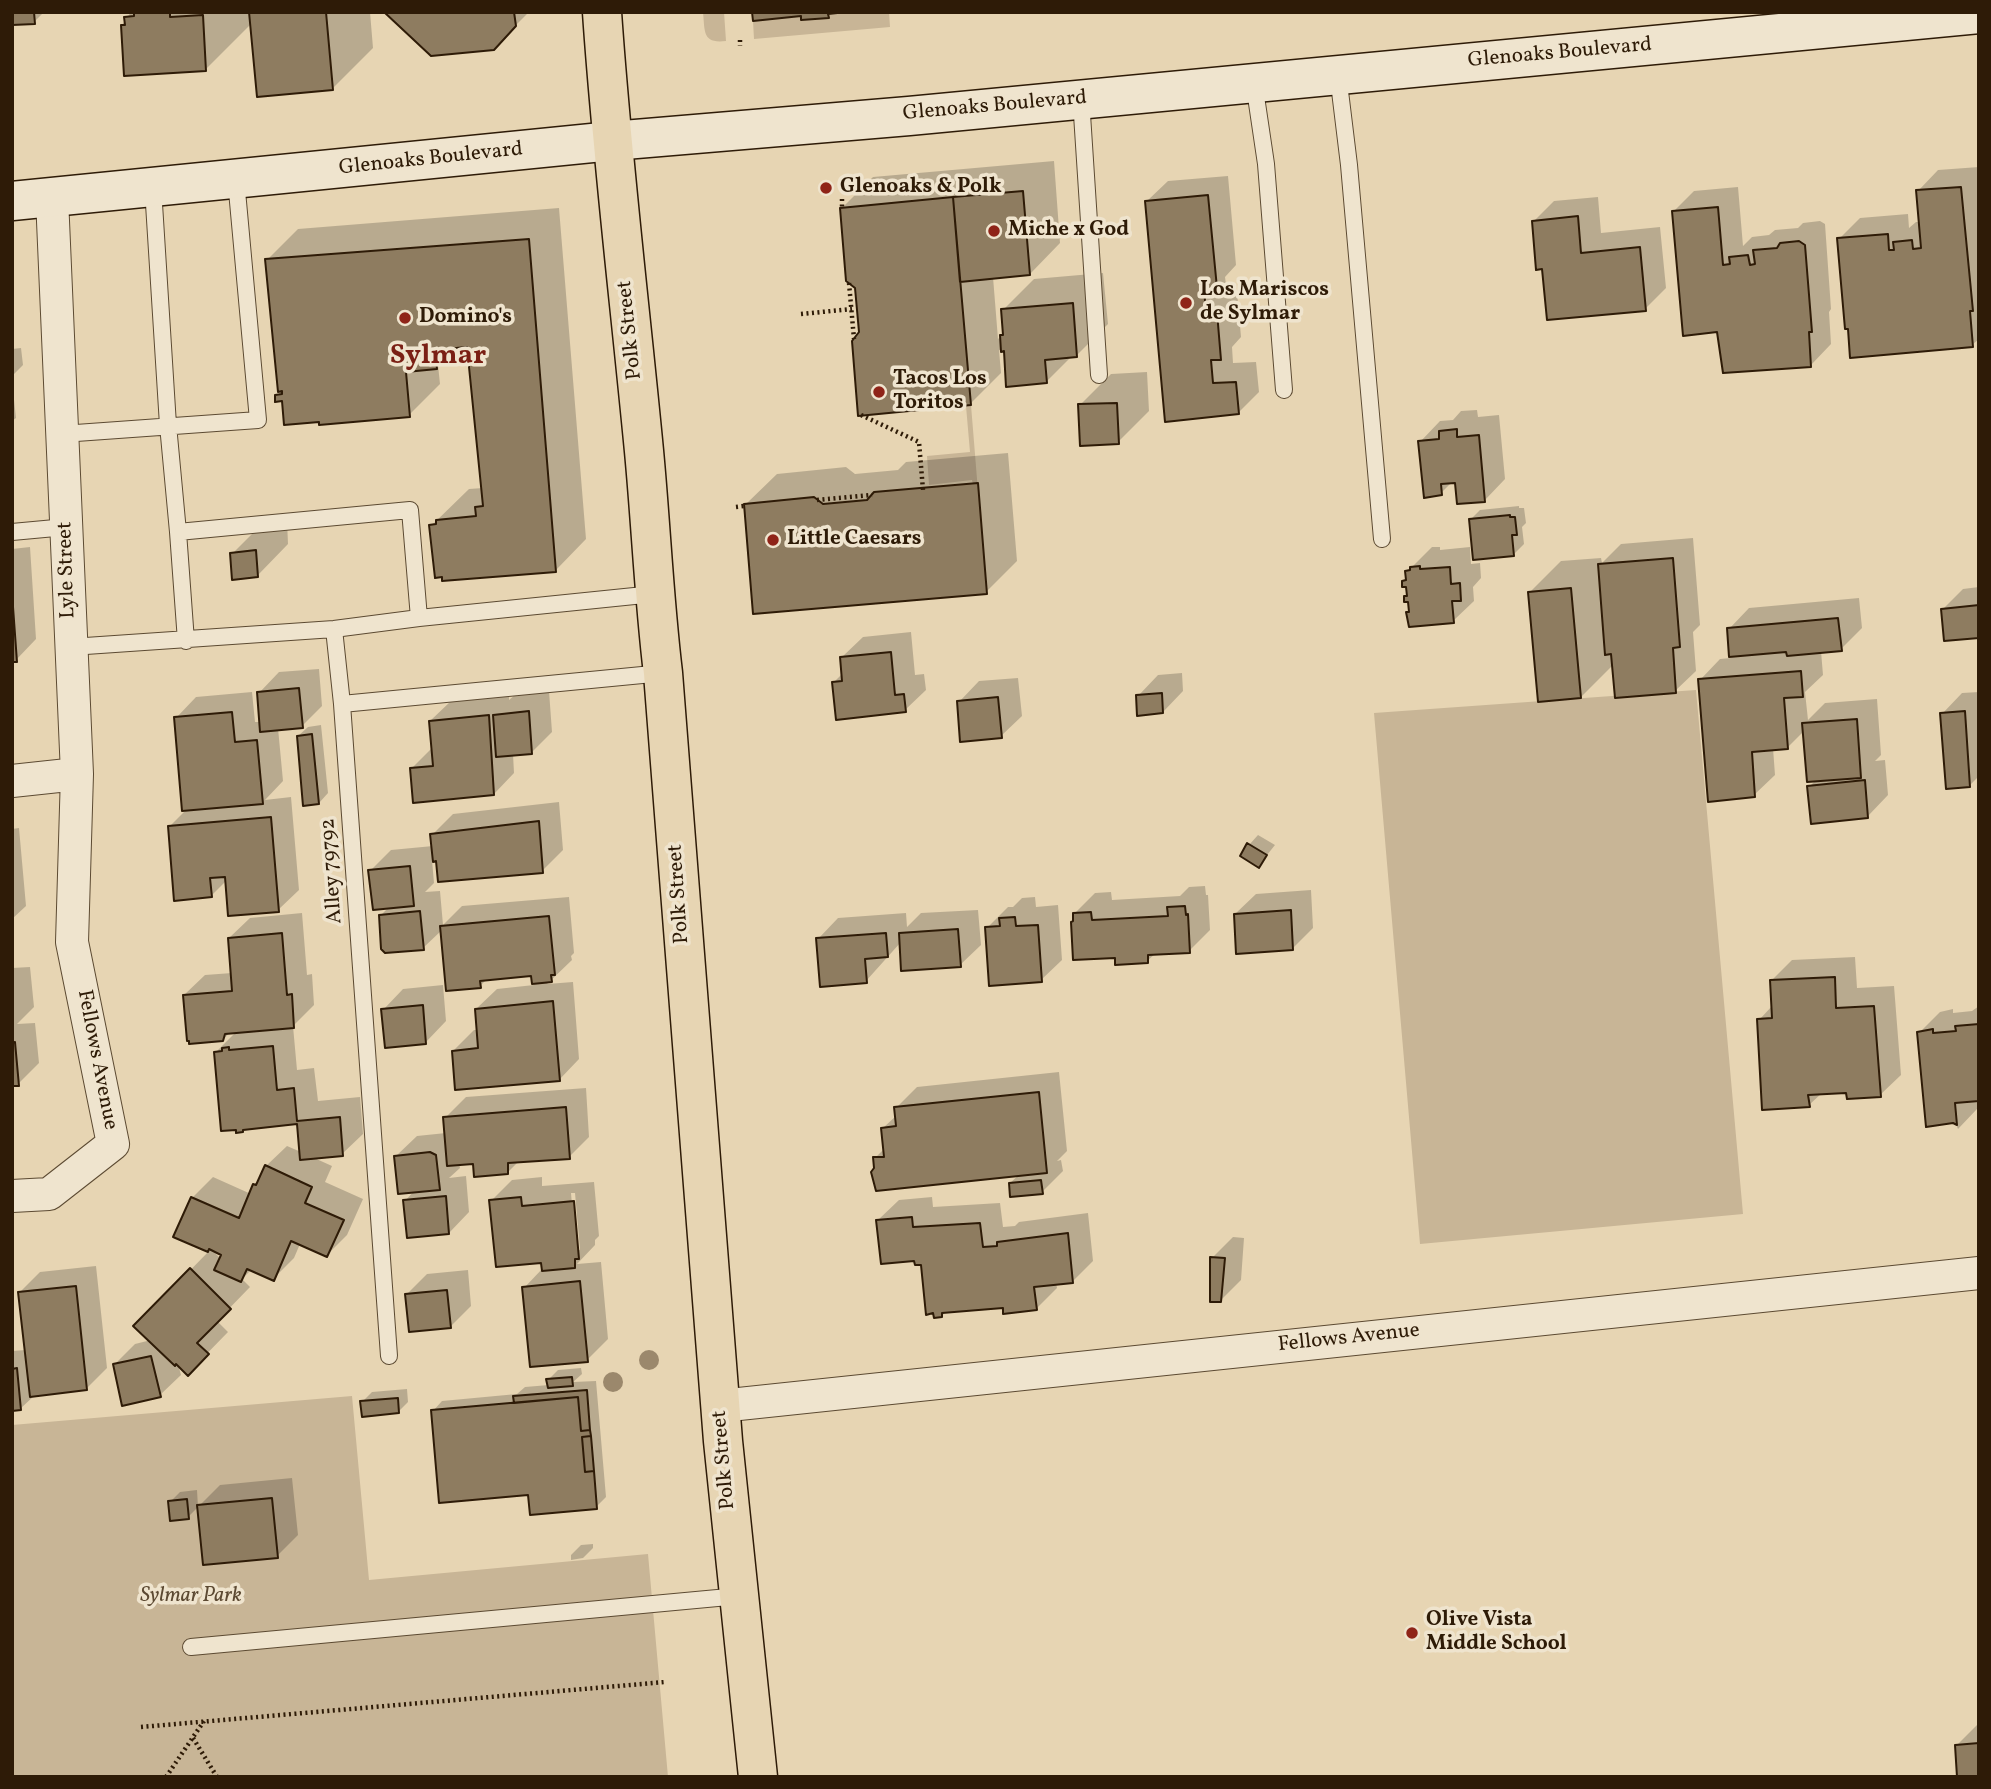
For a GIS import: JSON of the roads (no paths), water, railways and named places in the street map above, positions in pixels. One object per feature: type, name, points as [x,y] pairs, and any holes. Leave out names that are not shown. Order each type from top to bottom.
[{"type":"main road","name":"Polk Street","points":[[602,12],[663,673],[720,1406],[758,1777]]},
{"type":"main road","name":"Glenoaks Boulevard","points":[[12,201],[612,141],[1979,14]]},
{"type":"street","name":"Lyle Street","points":[[52,198],[77,774],[72,942]]},
{"type":"street","points":[[12,781],[77,774]]},
{"type":"street","name":"Fellows Avenue","points":[[12,1195],[48,1194],[113,1144],[72,942]]},
{"type":"street","name":"Fellows Avenue","points":[[720,1406],[1979,1273]]},
{"type":"lane","points":[[1338,75],[1349,165],[1382,539]]},
{"type":"lane","points":[[1254,83],[1266,164],[1284,390]]},
{"type":"lane","points":[[1081,99],[1099,375]]},
{"type":"lane","points":[[62,434],[258,420],[236,180]]},
{"type":"lane","points":[[153,188],[168,425],[186,641]]},
{"type":"lane","points":[[178,532],[410,510],[419,618]]},
{"type":"lane","points":[[12,532],[66,527]]},
{"type":"lane","points":[[72,647],[334,629],[654,594]]},
{"type":"lane","name":"Alley 79792","points":[[334,629],[342,704],[389,1356]]},
{"type":"lane","points":[[342,704],[663,673]]},
{"type":"lane","points":[[191,1647],[738,1596]]},
{"type":"place","name":"Glenoaks & Polk","points":[[826,188]]},
{"type":"place","name":"Miche x God","points":[[994,231]]},
{"type":"place","name":"Los Mariscos de Sylmar","points":[[1186,303]]},
{"type":"place","name":"Domino's","points":[[405,318]]},
{"type":"place","name":"Tacos Los Toritos","points":[[879,392]]},
{"type":"place","name":"Little Caesars","points":[[773,540]]},
{"type":"place","name":"Olive Vista Middle School","points":[[1412,1633]]},
{"type":"district","name":"Sylmar","points":[[438,358]]},
{"type":"park label","name":"Sylmar Park","points":[[191,1597]]}]
